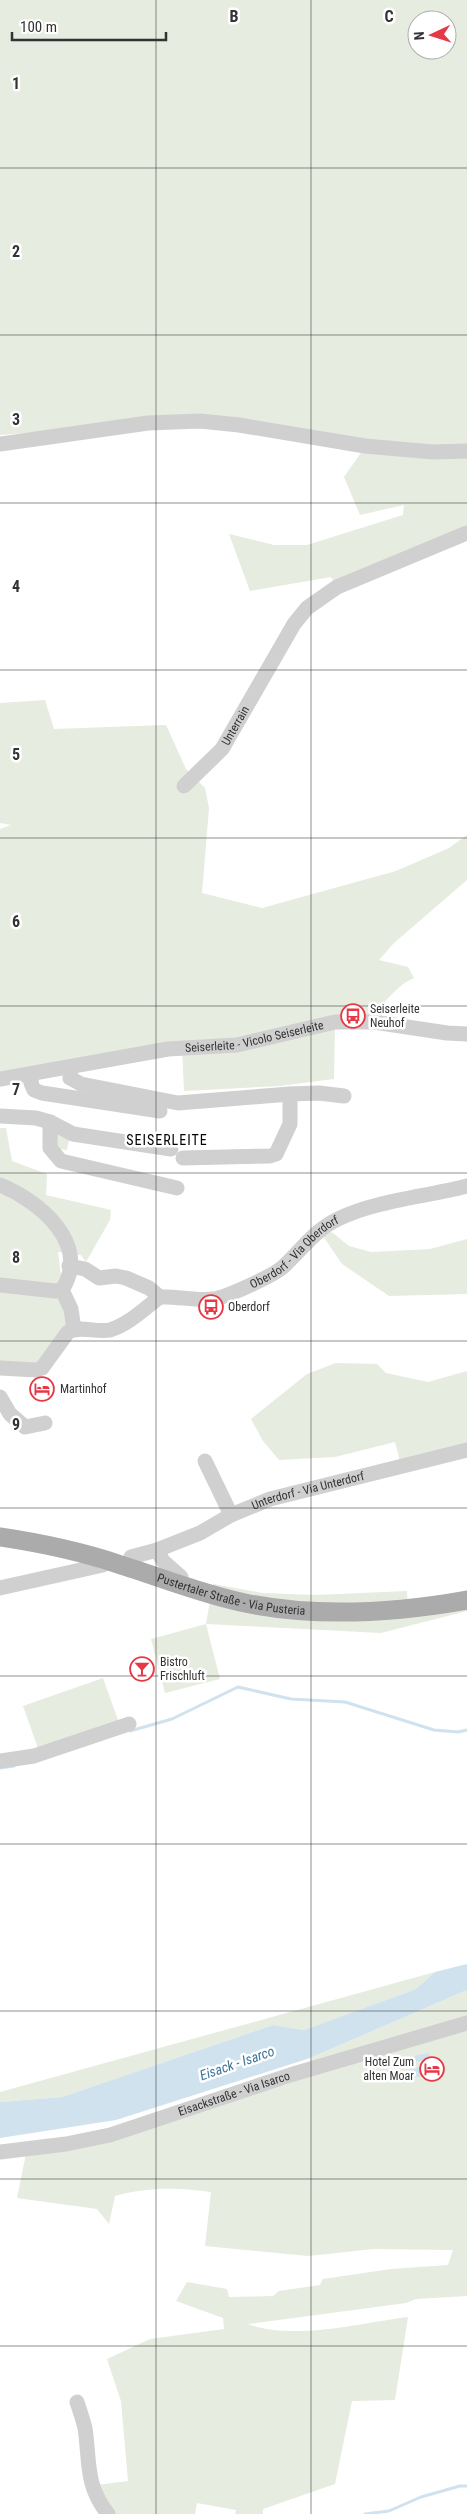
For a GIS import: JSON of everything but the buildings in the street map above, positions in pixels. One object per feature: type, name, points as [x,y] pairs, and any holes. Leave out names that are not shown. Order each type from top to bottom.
[{"type":"main road","name":"Pustertaler Straße - Via Pusteria","points":[[0,1537],[76,1551],[180,1585],[243,1602],[310,1611],[379,1611],[467,1600]]},
{"type":"street","points":[[0,444],[148,423],[200,421],[239,425],[365,446],[434,452],[467,451]]},
{"type":"street","name":"Unterrain","points":[[184,786],[222,749],[294,624],[307,608],[321,596],[337,587],[467,533]]},
{"type":"street","name":"Seiserleite - Vicolo Seiserleite","points":[[0,1079],[71,1067],[108,1058],[168,1049],[237,1045],[335,1022],[374,1022],[447,1033],[467,1034]]},
{"type":"street","points":[[71,1067],[70,1078],[81,1084],[178,1103],[290,1094],[319,1093],[344,1096]]},
{"type":"street","points":[[32,1074],[31,1083],[34,1090],[42,1093],[160,1111]]},
{"type":"street","points":[[0,1116],[30,1117],[50,1122],[73,1134],[177,1153],[270,1156],[276,1154],[290,1124],[290,1094]]},
{"type":"street","points":[[50,1122],[50,1148],[61,1161],[177,1188]]},
{"type":"street","points":[[0,1185],[34,1203],[57,1225],[65,1238],[69,1266],[66,1284],[62,1290],[55,1291],[0,1284]]},
{"type":"street","name":"Oberdorf - Via Oberdorf","points":[[160,1297],[202,1300],[225,1297],[241,1288],[270,1277],[284,1266],[320,1229],[340,1218],[384,1204],[467,1186]]},
{"type":"street","points":[[0,1368],[31,1370],[42,1368],[68,1332],[74,1329],[112,1330],[160,1297],[149,1288],[126,1278],[116,1276],[99,1278],[85,1270],[69,1266]]},
{"type":"street","points":[[62,1290],[71,1308],[74,1329]]},
{"type":"street","points":[[0,1397],[10,1414],[25,1427],[45,1423]]},
{"type":"street","name":"Unterdorf - Via Unterdorf","points":[[131,1557],[157,1550],[200,1533],[231,1516],[270,1500],[312,1487],[467,1450]]},
{"type":"street","points":[[206,1461],[231,1516]]},
{"type":"street","points":[[157,1550],[163,1561],[182,1577],[180,1585]]},
{"type":"street","points":[[0,1588],[104,1565]]},
{"type":"street","points":[[0,1761],[34,1756],[129,1724]]},
{"type":"street","name":"Eisackstraße - Via Isarco","points":[[0,2152],[66,2144],[110,2134],[307,2070],[467,2023]]},
{"type":"street","points":[[77,2402],[84,2428],[90,2482],[98,2500],[108,2514]]},
{"type":"shaded area","points":[[0,0],[467,0],[467,533],[337,587],[331,577],[250,591],[229,534],[274,545],[307,545],[403,515],[404,505],[360,515],[344,477],[365,447],[181,421],[0,435]]},
{"type":"shaded area","points":[[45,700],[54,729],[166,725],[186,769],[205,788],[209,808],[202,893],[262,908],[396,871],[449,848],[467,835],[467,880],[394,943],[379,960],[408,967],[414,978],[398,989],[374,1012],[374,1022],[335,1022],[334,1079],[280,1086],[184,1091],[182,1048],[0,1077],[0,829],[11,825],[0,823],[0,703]]},
{"type":"shaded area","points":[[0,1128],[6,1128],[12,1161],[47,1174],[46,1195],[111,1210],[110,1220],[86,1262],[81,1255],[58,1252],[68,1332],[42,1368],[0,1368]]},
{"type":"shaded area","points":[[53,1132],[69,1140],[67,1150],[59,1149],[58,1152]]},
{"type":"shaded area","points":[[317,1227],[333,1233],[349,1246],[371,1252],[430,1249],[467,1239],[467,1294],[389,1296],[342,1264]]},
{"type":"shaded area","points":[[336,1363],[377,1364],[386,1373],[428,1382],[467,1371],[467,1453],[402,1469],[395,1442],[335,1457],[279,1460],[263,1441],[251,1419],[307,1374]]},
{"type":"shaded area","points":[[213,1584],[263,1593],[315,1595],[407,1591],[408,1614],[467,1605],[467,1611],[381,1633],[206,1624]]},
{"type":"shaded area","points":[[206,1624],[220,1679],[165,1693],[151,1639]]},
{"type":"shaded area","points":[[103,1678],[119,1723],[39,1751],[23,1706]]},
{"type":"shaded area","points":[[435,1972],[416,1989],[304,2030],[273,2025],[62,2097],[0,2102],[0,2092]]},
{"type":"shaded area","points":[[467,1990],[467,2296],[416,2299],[406,2303],[248,2324],[266,2329],[306,2331],[408,2317],[395,2400],[352,2401],[335,2484],[263,2509],[263,2514],[235,2514],[236,2510],[197,2503],[195,2514],[109,2514],[89,2486],[128,2481],[121,2401],[107,2359],[150,2339],[224,2329],[223,2318],[176,2301],[187,2282],[227,2289],[229,2297],[273,2296],[279,2291],[320,2285],[323,2279],[391,2269],[448,2265],[453,2250],[374,2249],[308,2256],[205,2246],[211,2192],[187,2189],[150,2189],[115,2196],[109,2224],[97,2209],[17,2198],[27,2149],[66,2144],[312,2067],[310,2058]]},
{"type":"water","name":"Eisack - Isarco","points":[[467,1964],[467,1990],[310,2058],[116,2120],[0,2138],[0,2102],[62,2097],[273,2025],[304,2030],[416,1989],[435,1972]]},
{"type":"water","points":[[429,2053],[430,2059],[415,2062],[414,2056]]},
{"type":"water","points":[[434,2067],[434,2076],[410,2077],[410,2068]]},
{"type":"waterway","points":[[130,1731],[172,1719],[238,1687],[291,1699],[345,1702],[434,1730],[458,1732],[467,1730]]},
{"type":"waterway","points":[[0,1768],[14,1766]]},
{"type":"waterway","points":[[365,2514],[389,2511],[421,2497],[460,2486],[467,2486]]},
{"type":"place","name":"Seiserleite Neuhof","points":[[353,1016]]},
{"type":"place","name":"Oberdorf","points":[[211,1307]]},
{"type":"place","name":"Martinhof","points":[[42,1389]]},
{"type":"place","name":"Bistro Frischluft","points":[[142,1669]]},
{"type":"place","name":"Hotel Zum alten Moar","points":[[432,2069]]},
{"type":"district","name":"SEISERLEITE","points":[[167,1140]]}]
